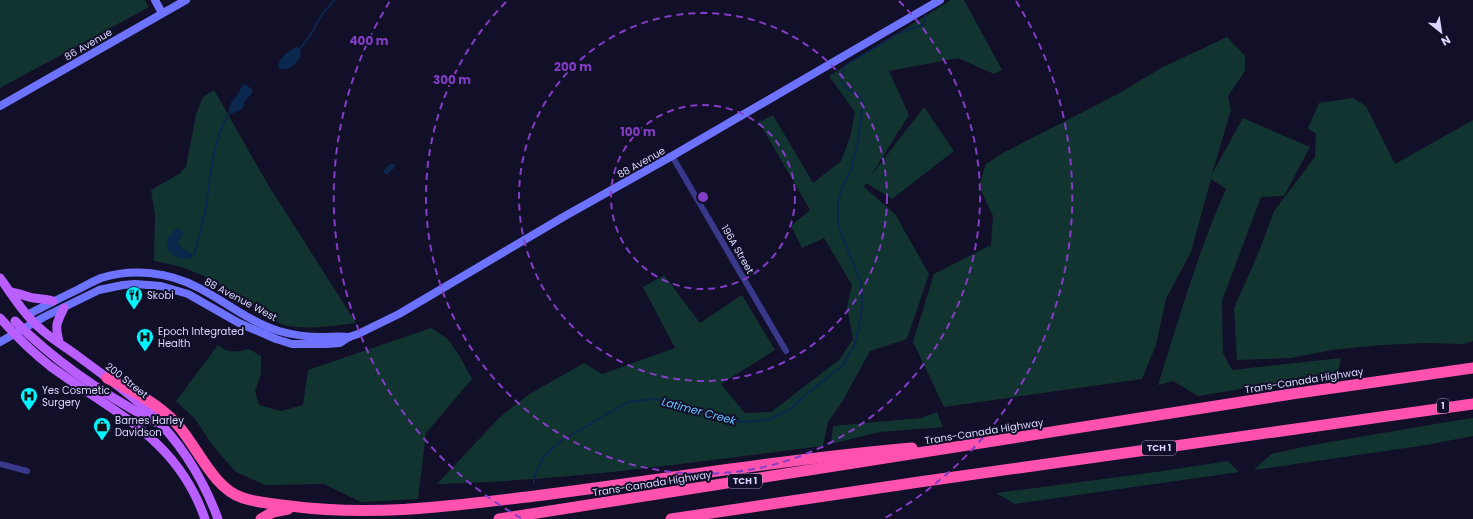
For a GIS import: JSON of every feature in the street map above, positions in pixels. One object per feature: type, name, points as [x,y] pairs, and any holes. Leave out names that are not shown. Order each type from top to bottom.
[{"type":"highway","name":"Trans-Canada Highway","points":[[499,519],[1298,393],[1473,368]]},
{"type":"highway","points":[[107,378],[141,395],[167,414],[186,435],[216,478],[233,493],[242,498],[257,501],[303,508],[342,511],[376,512],[432,508],[884,450],[990,441]]},
{"type":"highway","name":"1","points":[[1413,412],[1473,399]]},
{"type":"highway","name":"TCH 1","points":[[671,519],[1473,404]]},
{"type":"highway","points":[[261,519],[282,509],[303,508]]},
{"type":"main road","points":[[155,0],[162,13]]},
{"type":"main road","name":"86 Avenue","points":[[0,106],[186,0]]},
{"type":"main road","name":"88 Avenue","points":[[349,337],[399,314],[558,220],[672,156],[940,0]]},
{"type":"main road","name":"88 Avenue West","points":[[7,325],[100,279],[130,272],[151,273],[184,281],[200,288],[244,315],[279,331],[308,336],[322,337],[338,335],[349,337]]},
{"type":"main road","name":"200 Street","points":[[0,278],[27,315],[42,330],[138,402],[163,426],[183,450],[193,466],[210,498],[218,519]]},
{"type":"main road","name":"88 Avenue West","points":[[0,342],[34,322],[99,290],[123,285],[149,284],[172,288],[188,294],[257,332],[292,344],[326,344],[340,342],[349,337]]},
{"type":"main road","points":[[10,292],[53,301]]},
{"type":"main road","points":[[59,342],[56,322],[64,308]]},
{"type":"main road","points":[[0,318],[14,334],[49,365],[115,410],[154,441],[174,461],[188,482],[205,519]]},
{"type":"main road","points":[[7,325],[23,329],[53,356],[130,409],[163,426]]},
{"type":"street","name":"196A Street","points":[[672,156],[786,351]]},
{"type":"street","points":[[0,464],[27,471]]},
{"type":"green space","points":[[0,0],[145,0],[149,7],[0,88]]},
{"type":"green space","points":[[951,0],[964,0],[1002,70],[994,74],[958,58],[889,71],[909,115],[870,177],[924,107],[954,151],[892,199],[866,183],[864,187],[895,214],[929,274],[907,339],[870,351],[842,402],[828,422],[823,446],[582,475],[437,484],[499,418],[528,395],[584,363],[602,374],[675,348],[643,287],[664,275],[700,323],[742,295],[775,350],[721,384],[745,413],[771,412],[839,360],[853,339],[847,307],[852,285],[824,238],[802,248],[791,226],[810,210],[759,122],[773,115],[813,183],[841,161],[850,137],[855,112],[829,76]]},
{"type":"green space","points":[[1227,37],[1245,56],[1245,71],[1228,96],[1231,110],[1212,174],[1243,118],[1310,147],[1284,196],[1261,197],[1222,301],[1223,353],[1232,370],[1341,358],[1338,373],[1198,396],[1173,381],[1158,385],[1198,261],[1226,189],[1211,179],[1191,252],[1166,299],[1156,345],[1142,379],[944,407],[913,342],[934,274],[991,245],[993,216],[979,186],[986,164],[1003,153],[1116,95],[1161,68]]},
{"type":"green space","points":[[214,90],[267,183],[356,323],[309,328],[281,324],[208,278],[181,267],[154,261],[155,215],[151,190],[179,174],[186,167],[196,114],[203,97]],"holes":[[[183,233],[178,242],[179,246],[192,255],[191,258],[177,256],[171,252],[169,249],[168,238]]]},
{"type":"green space","points":[[1353,98],[1366,106],[1395,164],[1473,120],[1473,341],[1463,344],[1426,343],[1381,345],[1332,350],[1291,358],[1237,360],[1234,308],[1258,254],[1274,211],[1315,157],[1316,134],[1308,128],[1319,103]]},
{"type":"green space","points":[[431,328],[447,338],[459,355],[472,379],[426,433],[418,499],[361,502],[324,484],[265,485],[236,472],[213,446],[195,419],[176,401],[218,345],[225,350],[233,352],[249,349],[261,356],[261,374],[255,391],[259,405],[281,411],[303,405],[308,370]]},
{"type":"green space","points":[[937,412],[943,427],[880,432],[831,444],[833,426],[921,418]]},
{"type":"green space","points":[[1473,418],[1473,436],[1426,445],[1254,470],[1271,454],[1318,444]]},
{"type":"green space","points":[[1228,461],[1239,472],[1015,504],[996,493],[1156,472]]},
{"type":"water","points":[[298,47],[300,51],[298,61],[290,68],[281,69],[278,67],[280,60]]},
{"type":"water","points":[[242,84],[252,89],[252,93],[245,101],[242,109],[231,114],[229,113],[230,104],[239,93]]},
{"type":"water","points":[[390,164],[395,164],[394,169],[392,169],[387,175],[383,171]]},
{"type":"water","points":[[179,228],[183,233],[178,243],[182,249],[190,252],[192,257],[188,259],[174,256],[168,249],[167,244],[169,238],[176,229]]},
{"type":"waterway","points":[[299,50],[311,34],[322,14],[335,0]]},
{"type":"waterway","name":"Latimer Creek","points":[[534,482],[534,477],[543,458],[559,442],[628,402],[652,399],[676,402],[720,418],[743,422],[768,420],[789,410],[843,365],[854,346],[862,306],[861,283],[838,225],[838,201],[843,185],[851,170],[858,141],[863,102],[858,94],[847,89],[841,81],[844,67],[899,33],[923,25],[926,15]]},
{"type":"waterway","points":[[194,255],[206,208],[216,144],[230,112]]},
{"type":"place","name":"Skobi","points":[[134,310]]},
{"type":"place","name":"Epoch Integrated Health","points":[[145,352]]},
{"type":"place","name":"Yes Cosmetic Surgery","points":[[29,411]]},
{"type":"place","name":"Barnes Harley Davidson","points":[[102,441]]}]
